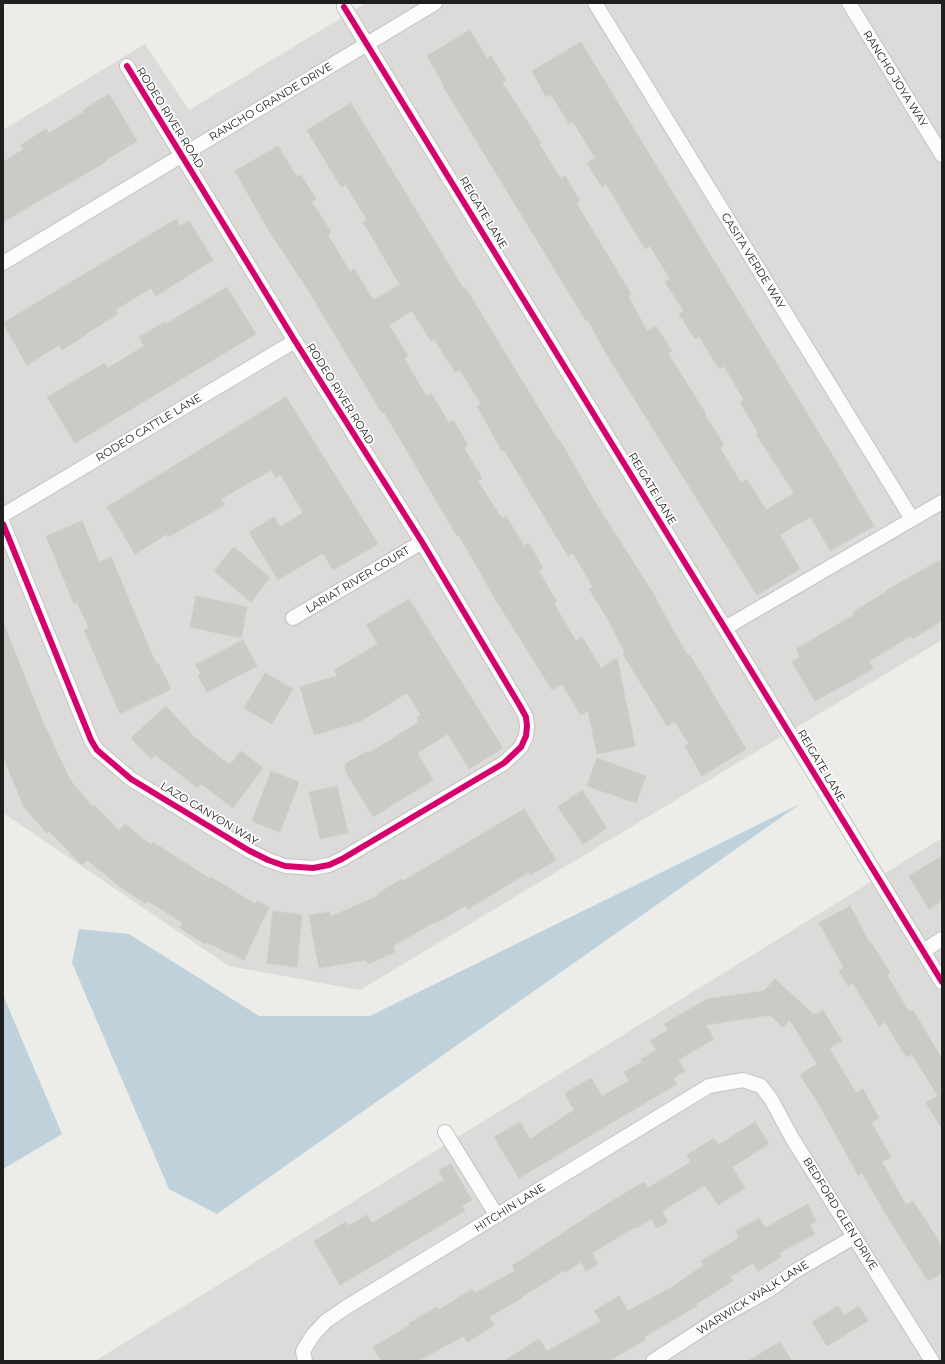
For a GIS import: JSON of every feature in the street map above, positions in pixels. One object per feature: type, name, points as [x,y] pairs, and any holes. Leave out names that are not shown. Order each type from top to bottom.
[{"type":"street","name":"RANCHO GRANDE DRIVE","points":[[3,263],[436,3]]},
{"type":"street","name":"CASITA VERDE WAY","points":[[595,3],[912,519]]},
{"type":"street","name":"RANCHO JOYA WAY","points":[[849,3],[942,155]]},
{"type":"street","name":"REIGATE LANE","points":[[344,7],[942,982]]},
{"type":"street","name":"RODEO RIVER ROAD","points":[[127,66],[295,340],[422,542],[520,706],[526,717],[526,736]]},
{"type":"street","name":"RODEO CATTLE LANE","points":[[3,515],[295,340]]},
{"type":"street","points":[[725,628],[942,502]]},
{"type":"street","name":"LAZO CANYON WAY","points":[[3,524],[91,740],[97,750],[131,779],[248,850],[268,860],[285,866],[313,868],[330,865],[342,860],[504,763],[521,747],[526,736]]},
{"type":"street","name":"LARIAT RIVER COURT","points":[[293,618],[422,542]]},
{"type":"street","points":[[922,950],[942,939]]},
{"type":"street","name":"HITCHIN LANE","points":[[305,1361],[303,1351],[313,1335],[326,1321],[710,1086],[739,1081]]},
{"type":"street","name":"BEDFORD GLEN DRIVE","points":[[739,1081],[761,1086],[771,1099],[792,1138],[932,1361]]},
{"type":"street","points":[[445,1132],[497,1216]]},
{"type":"street","name":"WARWICK WALK LANE","points":[[653,1361],[716,1320],[771,1289],[792,1273],[854,1236]]},
{"type":"shaded area","points":[[366,3],[942,3],[942,640],[360,990],[229,966],[3,813],[3,130],[145,44],[189,110]]},
{"type":"shaded area","points":[[942,838],[942,1361],[95,1361]]},
{"type":"water","points":[[800,804],[217,1214],[169,1189],[72,963],[79,929],[129,934],[259,1016],[370,1016]]},
{"type":"water","points":[[3,995],[62,1134],[3,1169]]},
{"type":"building","points":[[470,30],[487,59],[491,56],[506,80],[502,82],[541,143],[539,144],[561,179],[565,176],[580,201],[576,203],[631,294],[628,296],[647,331],[656,326],[672,351],[668,353],[724,445],[720,448],[741,483],[747,479],[766,510],[794,493],[756,434],[758,433],[740,402],[744,400],[724,366],[719,369],[699,336],[695,339],[679,314],[684,311],[665,282],[670,279],[650,246],[645,249],[606,184],[602,187],[587,163],[595,158],[573,122],[569,124],[551,94],[546,97],[532,71],[581,42],[874,526],[830,551],[811,517],[794,526],[780,535],[800,569],[757,595],[604,350],[588,320],[586,321],[443,86],[444,85],[427,56]]},
{"type":"building","points":[[109,94],[137,141],[106,160],[107,161],[3,222],[3,162],[24,149],[21,145],[46,129],[49,133],[84,112],[83,110]]},
{"type":"building","points":[[351,103],[463,288],[465,287],[558,440],[559,439],[595,502],[653,593],[688,656],[690,655],[746,749],[702,776],[685,746],[689,744],[675,722],[667,726],[623,654],[625,653],[607,618],[589,589],[593,587],[573,553],[568,556],[504,450],[502,451],[477,406],[481,404],[460,370],[455,372],[434,339],[431,341],[412,311],[389,325],[408,356],[404,358],[426,396],[431,393],[449,423],[453,420],[468,445],[464,448],[482,478],[478,481],[502,519],[506,516],[524,546],[529,543],[543,568],[539,571],[557,602],[554,604],[576,641],[582,637],[601,668],[617,658],[635,746],[597,754],[588,711],[581,715],[562,684],[552,690],[494,597],[459,535],[457,536],[384,412],[382,413],[308,290],[268,229],[235,171],[278,146],[297,177],[301,175],[316,199],[312,202],[331,232],[328,235],[350,272],[354,269],[373,300],[400,285],[363,222],[367,220],[346,185],[341,187],[307,130]]},
{"type":"building","points":[[176,219],[180,226],[189,221],[213,260],[156,296],[151,288],[115,310],[118,314],[62,350],[59,345],[27,365],[3,323]]},
{"type":"building","points":[[227,287],[256,334],[75,443],[47,397],[105,363],[108,368],[144,346],[139,337],[165,322],[166,324]]},
{"type":"building","points":[[286,397],[378,544],[333,570],[323,553],[278,580],[249,532],[274,517],[280,527],[303,513],[281,475],[276,478],[271,470],[221,499],[225,505],[168,537],[167,534],[135,554],[107,507]]},
{"type":"building","points":[[82,521],[99,562],[111,557],[156,664],[158,663],[171,689],[120,714],[84,630],[89,628],[77,602],[74,604],[46,536]]},
{"type":"building","points":[[234,547],[270,578],[251,602],[214,571]]},
{"type":"building","points":[[942,559],[942,621],[912,639],[911,636],[869,661],[873,669],[815,701],[792,662],[800,657],[796,649],[854,615],[853,612],[886,592],[885,591]]},
{"type":"building","points":[[196,596],[247,607],[241,638],[190,627]]},
{"type":"building","points":[[409,599],[503,748],[469,769],[448,734],[417,753],[433,780],[373,817],[345,770],[345,764],[368,751],[369,753],[419,722],[417,718],[421,715],[407,693],[359,722],[314,735],[300,687],[337,676],[334,670],[378,644],[366,625]]},
{"type":"building","points":[[3,622],[42,720],[70,780],[93,807],[94,805],[119,831],[125,824],[151,845],[153,842],[210,879],[211,877],[255,904],[257,901],[269,907],[244,960],[206,942],[205,944],[180,928],[183,923],[148,901],[146,904],[122,888],[87,860],[82,865],[49,831],[47,833],[24,807],[3,756]]},
{"type":"building","points":[[243,640],[257,666],[207,692],[198,676],[201,673],[195,665]]},
{"type":"building","points":[[265,673],[293,689],[272,724],[244,708]]},
{"type":"building","points":[[166,706],[194,737],[230,765],[241,751],[263,768],[233,808],[201,784],[198,788],[155,755],[151,759],[131,738]]},
{"type":"building","points":[[597,758],[646,776],[636,803],[587,786]]},
{"type":"building","points":[[271,771],[299,782],[280,832],[252,821]]},
{"type":"building","points":[[337,786],[348,833],[320,839],[309,792]]},
{"type":"building","points":[[582,790],[607,828],[583,844],[558,807]]},
{"type":"building","points":[[524,809],[556,860],[530,875],[529,872],[468,909],[466,905],[393,946],[395,952],[368,964],[366,960],[319,968],[309,915],[329,912],[330,917],[378,896],[377,894],[402,879],[403,881]]},
{"type":"building","points":[[942,856],[942,901],[929,909],[909,876]]},
{"type":"building","points":[[850,906],[869,942],[870,941],[890,973],[887,975],[909,1012],[913,1010],[942,1059],[942,1129],[926,1103],[938,1096],[912,1054],[906,1057],[885,1022],[879,1026],[853,983],[848,986],[839,971],[844,968],[819,923]]},
{"type":"building","points":[[273,911],[302,915],[297,967],[267,963]]},
{"type":"building","points":[[775,979],[814,1015],[823,1010],[842,1041],[829,1048],[856,1093],[863,1089],[879,1118],[871,1122],[891,1157],[882,1162],[906,1205],[913,1201],[942,1246],[942,1273],[928,1281],[862,1173],[858,1175],[820,1106],[800,1075],[817,1064],[790,1020],[783,1027],[770,1015],[706,1025],[714,1039],[678,1060],[685,1071],[673,1078],[677,1084],[519,1178],[494,1137],[520,1122],[530,1139],[574,1110],[565,1093],[591,1078],[602,1096],[629,1081],[624,1072],[642,1062],[641,1059],[656,1050],[650,1041],[668,1030],[664,1024],[707,999],[764,991]]},
{"type":"building","points":[[755,1122],[769,1144],[732,1167],[745,1188],[718,1205],[705,1185],[662,1211],[668,1222],[657,1228],[651,1219],[636,1228],[635,1227],[592,1253],[598,1264],[586,1271],[581,1262],[566,1272],[565,1270],[489,1317],[495,1325],[467,1342],[464,1336],[418,1361],[381,1361],[373,1347],[410,1325],[409,1323],[437,1307],[439,1310],[472,1289],[475,1293],[515,1271],[512,1266],[612,1201],[644,1182],[648,1188],[691,1162],[687,1155],[714,1138],[718,1145]]},
{"type":"building","points":[[451,1164],[472,1200],[462,1206],[465,1211],[340,1285],[314,1241],[346,1222],[348,1226],[367,1215],[372,1223],[444,1180],[439,1170]]},
{"type":"building","points":[[808,1204],[816,1221],[810,1225],[815,1234],[779,1253],[781,1257],[758,1271],[753,1263],[730,1277],[733,1281],[696,1304],[697,1306],[644,1337],[645,1340],[609,1361],[504,1361],[539,1339],[547,1351],[601,1321],[594,1311],[619,1296],[628,1311],[672,1287],[704,1265],[701,1261],[739,1238],[736,1231],[759,1218],[765,1228]]},
{"type":"building","points":[[838,1306],[844,1316],[859,1306],[868,1321],[827,1346],[812,1322]]},
{"type":"building","points":[[780,1342],[792,1361],[748,1361]]},
{"type":"cycle path","points":[[344,7],[942,982]]},
{"type":"cycle path","points":[[3,524],[91,740],[97,750],[131,779],[248,850],[268,860],[285,866],[313,868],[329,865],[342,859],[504,763],[521,747],[526,736],[526,717],[520,706],[422,542],[295,341],[127,66]]}]
